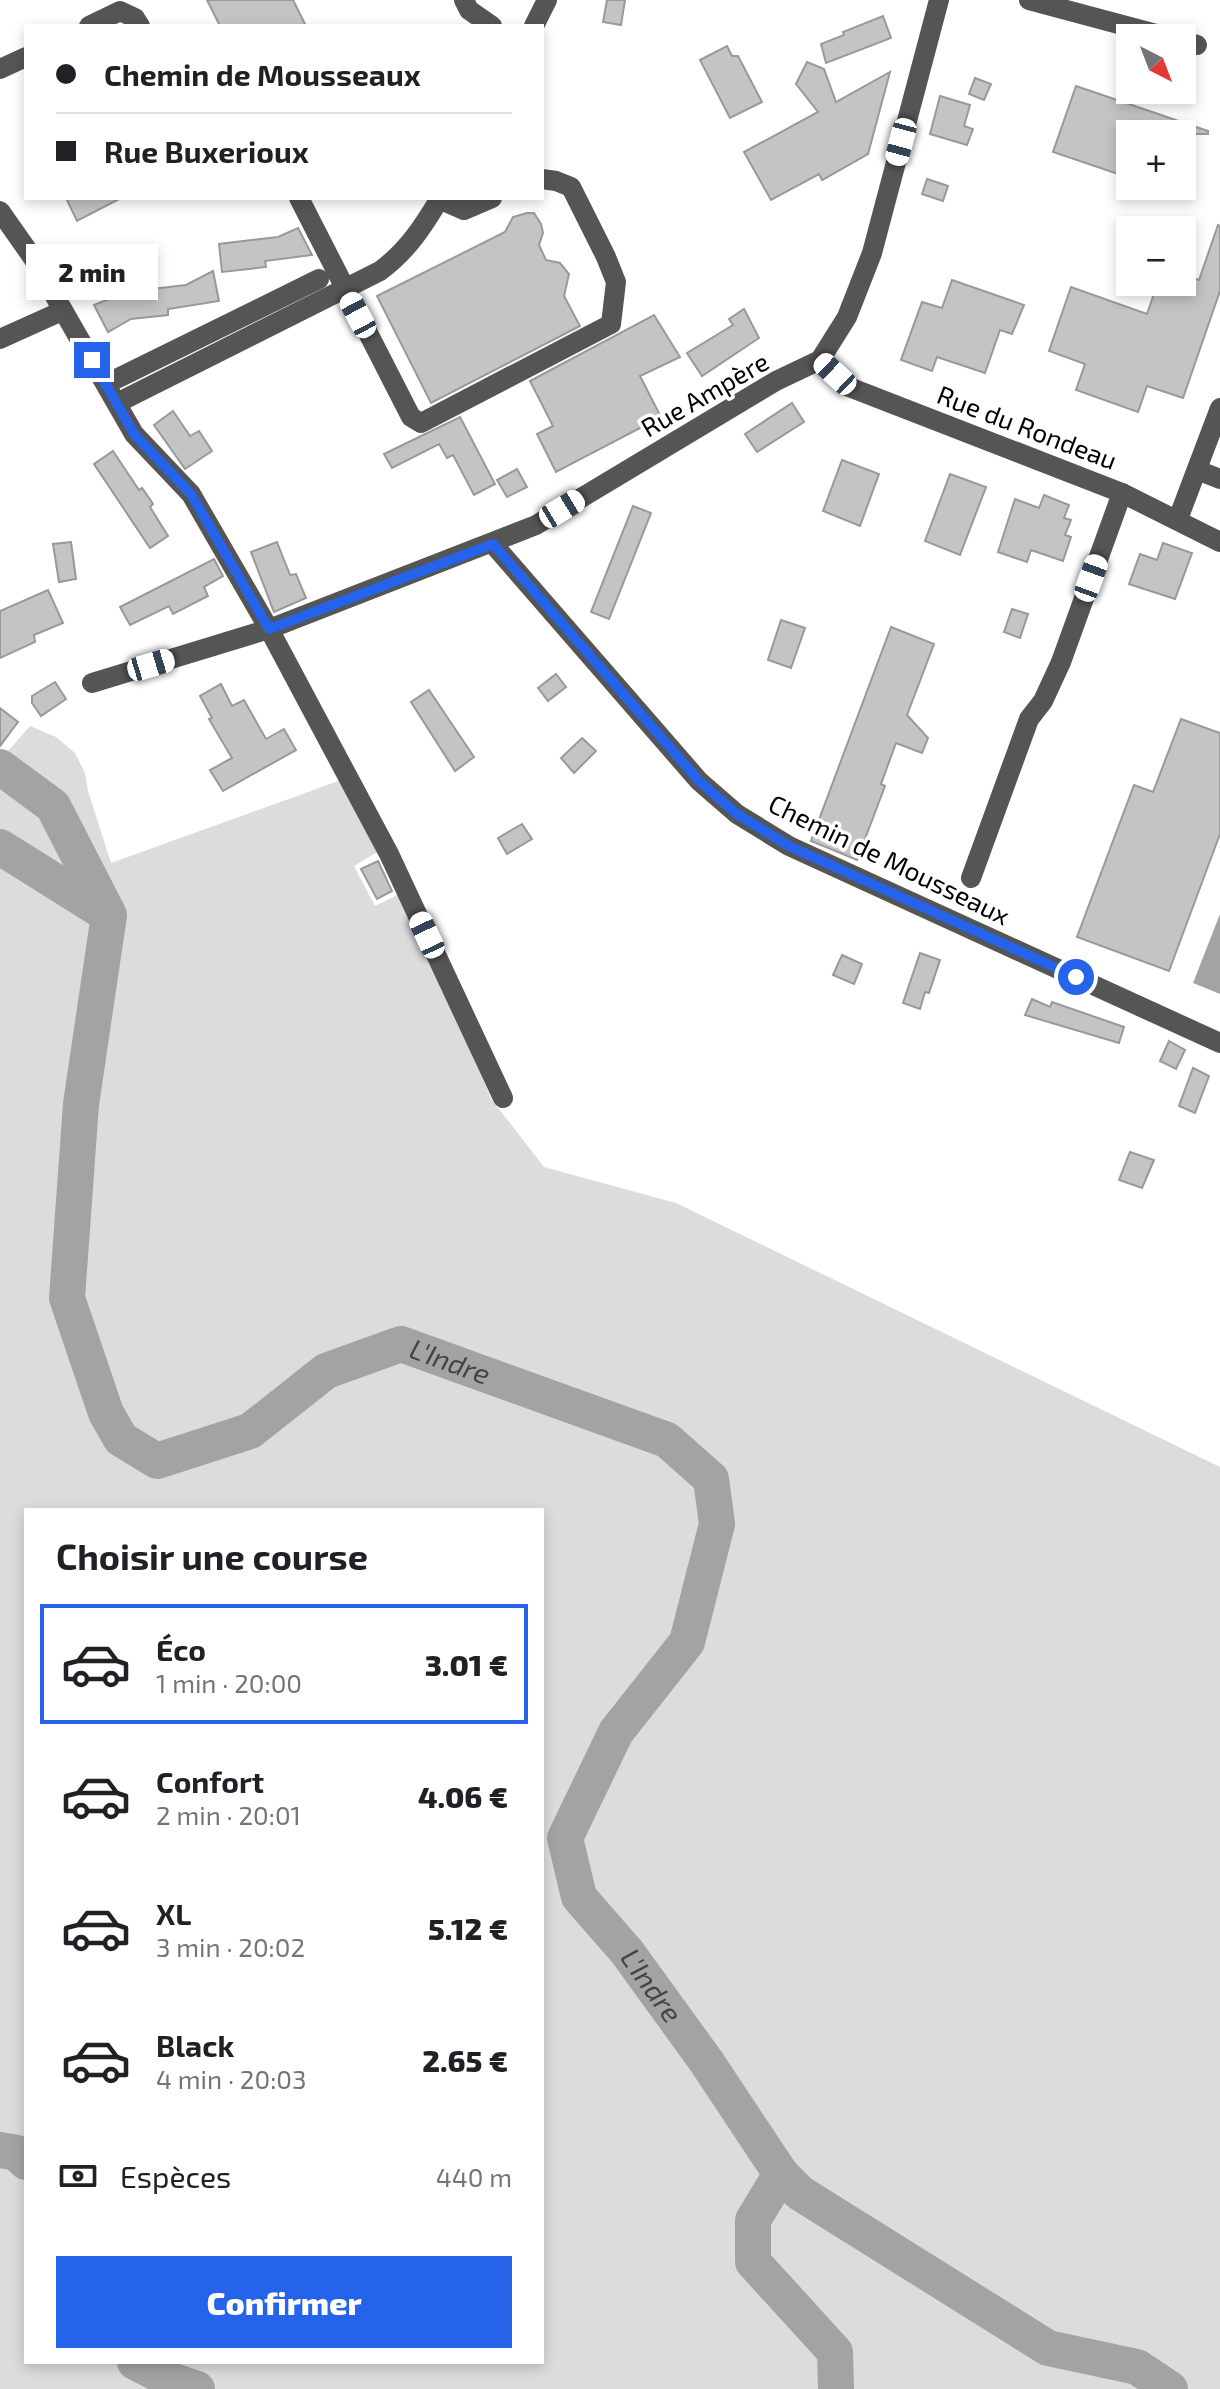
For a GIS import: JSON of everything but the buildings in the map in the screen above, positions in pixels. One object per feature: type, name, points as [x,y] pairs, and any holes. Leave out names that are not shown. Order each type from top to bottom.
[{"type":"street","points":[[464,0],[469,10],[489,24]]},
{"type":"street","points":[[535,24],[547,0]]},
{"type":"street","points":[[820,360],[847,317],[872,253],[939,0]]},
{"type":"street","points":[[1029,0],[1119,24]]},
{"type":"street","points":[[93,24],[120,11],[135,18],[139,24]]},
{"type":"street","points":[[0,69],[24,58]]},
{"type":"street","points":[[300,200],[411,417],[421,423],[611,324],[616,282],[606,257],[571,187],[544,179]]},
{"type":"street","points":[[117,403],[380,271],[400,256],[421,230],[439,200]]},
{"type":"street","points":[[444,200],[464,210],[487,200]]},
{"type":"street","points":[[0,211],[33,258],[134,434],[191,494],[269,629],[389,854],[503,1098]]},
{"type":"street","points":[[106,384],[319,279]]},
{"type":"street","points":[[0,339],[62,311]]},
{"type":"street","name":"Rue du Rondeau","points":[[820,360],[849,387],[1122,493],[1220,542]]},
{"type":"street","name":"Rue Ampère","points":[[92,683],[269,629],[536,525],[776,381],[820,360]]},
{"type":"street","points":[[1178,519],[1220,408]]},
{"type":"street","points":[[1197,470],[1220,479]]},
{"type":"street","points":[[971,878],[1029,719],[1043,701],[1061,662],[1122,493]]},
{"type":"street","name":"Chemin de Mousseaux","points":[[493,544],[699,781],[737,814],[789,846],[1220,1043]]},
{"type":"shaded area","points":[[30,726],[56,737],[75,753],[85,773],[111,863],[344,779],[379,851],[354,866],[375,906],[401,893],[492,1100],[544,1167],[676,1203],[1220,1467],[1220,2389],[0,2389],[0,760]]},
{"type":"shaded area","points":[[1220,914],[1220,994],[1193,983]]},
{"type":"waterway","name":"L'Indre","points":[[0,767],[53,806],[109,915],[81,1104],[67,1298],[106,1413],[121,1439],[157,1461],[250,1431],[326,1371],[401,1344],[667,1440],[711,1479],[717,1524],[687,1642],[616,1732],[565,1838],[579,1897],[627,1952],[706,2061],[781,2174],[800,2193],[1048,2348],[1137,2367],[1170,2389]]},
{"type":"waterway","points":[[0,847],[107,914]]},
{"type":"waterway","name":"L'Indre","points":[[0,2150],[17,2153],[24,2160]]},
{"type":"waterway","name":"L'Indre","points":[[781,2174],[753,2220],[753,2262],[835,2352],[836,2389]]},
{"type":"waterway","name":"L'Indre","points":[[139,2364],[197,2389]]},
{"type":"route","points":[[92,360],[134,434],[191,494],[269,629],[493,544],[699,781],[737,814],[789,846],[1076,977]]}]
